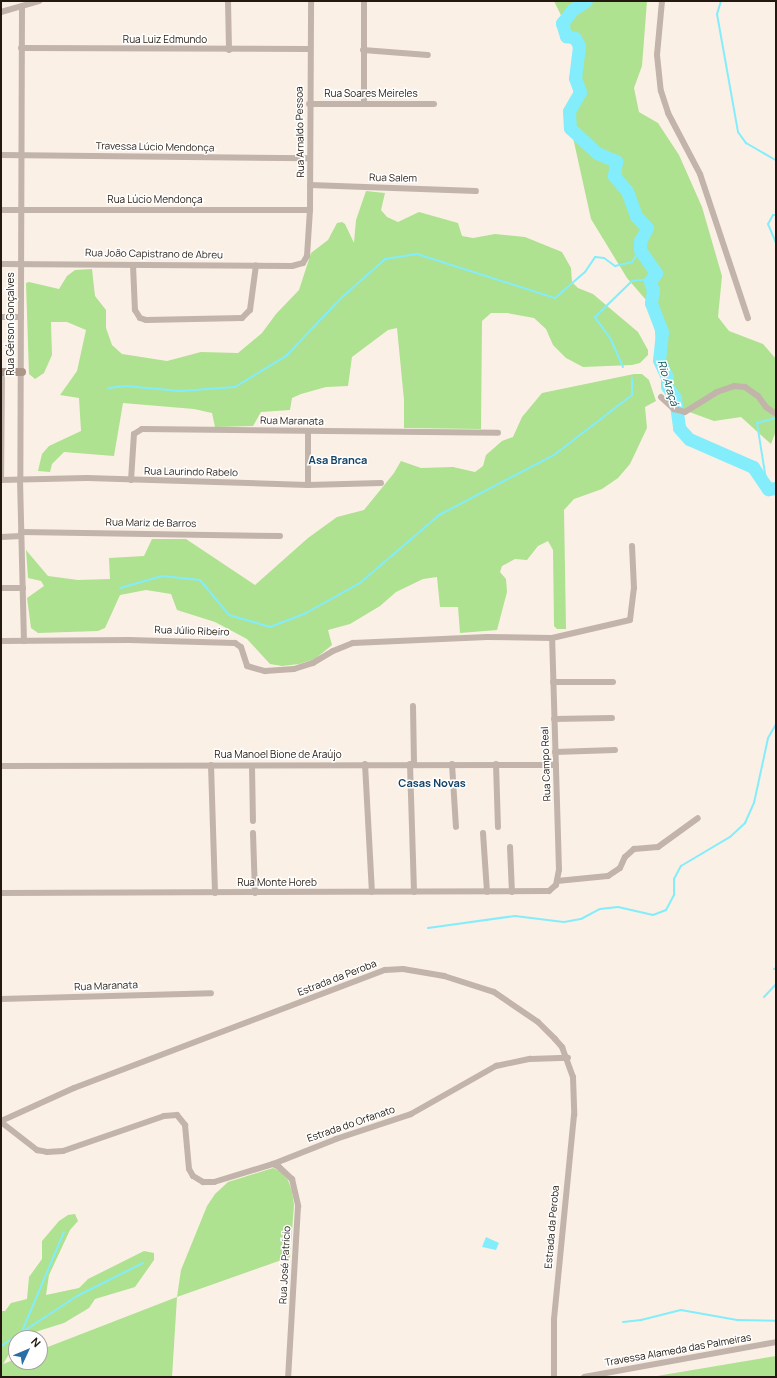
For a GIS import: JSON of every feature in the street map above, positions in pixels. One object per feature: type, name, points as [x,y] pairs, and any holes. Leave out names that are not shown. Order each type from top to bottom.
[{"type":"street","points":[[1,12],[40,1]]},
{"type":"street","points":[[228,1],[229,50]]},
{"type":"street","name":"Rua Arnaldo Pessoa","points":[[305,262],[310,210],[309,49],[311,1]]},
{"type":"street","points":[[364,1],[364,103]]},
{"type":"street","points":[[662,1],[657,55],[661,91],[668,113],[702,180],[748,318]]},
{"type":"street","name":"Rua Gérson Gonçalves","points":[[22,6],[22,372],[20,479],[24,641]]},
{"type":"street","name":"Rua Luiz Edmundo","points":[[21,48],[229,50],[309,49]]},
{"type":"street","points":[[363,50],[428,55]]},
{"type":"street","name":"Rua Soares Meireles","points":[[309,104],[434,104]]},
{"type":"street","name":"Travessa Lúcio Mendonça","points":[[1,155],[309,158]]},
{"type":"street","name":"Rua Salem","points":[[310,185],[476,191]]},
{"type":"street","name":"Rua Lúcio Mendonça","points":[[1,210],[310,210]]},
{"type":"street","name":"Rua João Capistrano de Abreu","points":[[1,264],[292,266],[305,262]]},
{"type":"street","points":[[133,264],[136,314],[146,320],[242,318],[250,310],[256,265]]},
{"type":"street","points":[[1,317],[21,317]]},
{"type":"street","points":[[1,480],[1,372],[22,372]]},
{"type":"street","points":[[661,397],[674,409],[681,412],[724,389],[734,386],[745,387],[758,396],[766,407],[775,414]]},
{"type":"street","name":"Rua Maranata","points":[[131,480],[133,438],[138,430],[498,433]]},
{"type":"street","points":[[308,431],[308,484]]},
{"type":"street","name":"Rua Laurindo Rabelo","points":[[1,480],[131,480],[308,484],[381,483]]},
{"type":"street","name":"Rua Mariz de Barros","points":[[1,537],[21,534],[280,536]]},
{"type":"street","points":[[552,638],[630,620],[634,588],[632,546]]},
{"type":"street","points":[[1,588],[23,588]]},
{"type":"street","name":"Rua Júlio Ribeiro","points":[[1,641],[102,640],[235,643],[241,647],[247,666],[270,671],[294,669],[313,664],[333,651],[354,643],[458,638],[552,638]]},
{"type":"street","name":"Rua Campo Real","points":[[552,638],[556,765],[557,881],[553,889]]},
{"type":"street","points":[[553,682],[613,682]]},
{"type":"street","points":[[413,706],[412,764],[414,892]]},
{"type":"street","points":[[554,719],[612,718]]},
{"type":"street","points":[[555,752],[615,750]]},
{"type":"street","points":[[365,764],[372,892]]},
{"type":"street","name":"Rua Manoel Bione de Araújo","points":[[1,766],[252,766],[365,764],[556,765]]},
{"type":"street","points":[[452,764],[456,827]]},
{"type":"street","points":[[496,764],[498,827]]},
{"type":"street","points":[[211,765],[215,893]]},
{"type":"street","points":[[252,766],[253,821]]},
{"type":"street","points":[[557,881],[608,876],[620,868],[625,856],[634,849],[658,847],[698,818]]},
{"type":"street","points":[[253,833],[255,893]]},
{"type":"street","points":[[483,833],[487,892]]},
{"type":"street","points":[[510,847],[512,892]]},
{"type":"street","name":"Rua Monte Horeb","points":[[1,893],[544,892],[553,889]]},
{"type":"street","name":"Estrada da Peroba","points":[[1,1121],[74,1088],[393,969],[444,976],[494,992],[538,1022],[562,1047],[568,1058],[575,1093],[554,1320],[554,1377]]},
{"type":"street","name":"Rua Maranata","points":[[1,999],[211,993]]},
{"type":"street","name":"Estrada do Orfanato","points":[[1,1121],[37,1150],[47,1152],[74,1147],[164,1116],[177,1115],[181,1118],[185,1125],[189,1169],[193,1176],[202,1182],[224,1180],[273,1164],[302,1151],[411,1114],[496,1066],[530,1059],[568,1058]]},
{"type":"street","name":"Rua José Patrício","points":[[273,1164],[279,1166],[292,1179],[298,1206],[288,1377]]},
{"type":"street","name":"Travessa Alameda das Palmeiras","points":[[584,1377],[776,1342]]},
{"type":"green space","points":[[554,1],[647,1],[642,66],[634,88],[639,112],[658,123],[679,155],[702,207],[722,276],[718,317],[729,331],[763,344],[776,359],[776,431],[771,444],[741,417],[714,421],[684,410],[658,365],[653,308],[627,278],[591,219],[570,124],[581,56]]},
{"type":"green space","points":[[366,191],[385,193],[381,210],[387,217],[398,222],[419,212],[458,223],[462,236],[473,238],[495,234],[525,237],[562,252],[571,268],[572,282],[578,288],[593,294],[638,332],[648,350],[648,355],[640,363],[632,365],[583,367],[566,358],[553,345],[546,329],[534,318],[507,313],[491,313],[482,321],[481,429],[404,428],[404,400],[397,328],[388,330],[352,357],[348,386],[326,387],[301,394],[292,398],[290,410],[261,412],[253,426],[215,427],[212,413],[194,409],[123,403],[114,456],[64,452],[52,464],[50,472],[38,471],[42,454],[49,446],[81,431],[79,398],[60,395],[77,371],[86,330],[67,322],[51,322],[52,355],[44,373],[35,379],[29,374],[26,283],[29,282],[59,289],[67,276],[75,270],[92,269],[95,296],[106,310],[106,328],[112,345],[122,354],[167,361],[201,352],[238,353],[262,333],[276,314],[299,290],[311,253],[328,240],[337,223],[342,222],[345,224],[354,243],[356,220]]},
{"type":"green space","points":[[634,374],[642,374],[649,380],[656,401],[645,407],[647,428],[630,464],[618,478],[602,489],[574,499],[564,510],[566,629],[557,629],[554,626],[553,550],[548,541],[538,546],[527,560],[515,559],[502,566],[500,572],[506,579],[507,592],[497,630],[460,633],[458,607],[440,607],[437,577],[423,579],[396,592],[380,606],[350,624],[328,630],[332,645],[315,659],[299,664],[282,666],[270,664],[247,639],[215,622],[177,610],[171,594],[146,590],[120,595],[105,628],[98,631],[38,633],[31,628],[27,598],[44,586],[41,581],[28,578],[26,550],[48,576],[78,580],[110,579],[109,558],[144,556],[152,539],[186,539],[255,585],[308,538],[337,517],[364,510],[394,473],[401,461],[421,468],[453,467],[475,472],[483,466],[486,455],[502,441],[513,437],[522,417],[542,393]]},
{"type":"green space","points":[[273,1168],[280,1171],[288,1180],[292,1191],[294,1205],[290,1257],[177,1297],[181,1270],[207,1206],[215,1194],[228,1182]]},
{"type":"green space","points":[[75,1214],[78,1221],[70,1230],[49,1275],[46,1295],[79,1288],[88,1279],[144,1251],[154,1253],[154,1260],[135,1287],[95,1299],[89,1308],[64,1323],[42,1330],[8,1330],[8,1356],[3,1364],[8,1362],[8,1370],[48,1370],[48,1347],[177,1297],[172,1377],[1,1377],[1,1311],[5,1311],[11,1303],[27,1299],[29,1277],[42,1259],[42,1241],[59,1221],[68,1215]]},
{"type":"green space","points":[[776,1356],[776,1377],[651,1377]]},
{"type":"water","points":[[486,1237],[499,1243],[496,1250],[482,1247]]},
{"type":"waterway","name":"Rio Araçá","points":[[586,1],[573,9],[562,23],[566,36],[575,38],[579,46],[575,78],[580,92],[569,111],[570,128],[597,153],[616,161],[614,176],[627,191],[636,216],[647,228],[640,241],[640,250],[656,273],[650,281],[653,290],[651,303],[662,332],[659,360],[667,377],[667,386],[675,398],[679,428],[689,439],[753,467],[768,489],[776,488]]},
{"type":"waterway","points":[[721,1],[717,14],[738,132],[746,143],[776,160]]},
{"type":"waterway","points":[[776,215],[773,215],[768,224],[776,243]]},
{"type":"waterway","points":[[108,388],[126,386],[180,391],[235,387],[286,356],[340,299],[385,259],[417,254],[555,298],[585,272],[595,257],[604,258],[615,266],[632,262],[640,250]]},
{"type":"waterway","points":[[623,367],[610,338],[595,317],[632,281],[651,279]]},
{"type":"waterway","points":[[120,588],[162,576],[200,580],[229,615],[270,627],[306,613],[360,583],[439,515],[554,455],[632,395],[632,378]]},
{"type":"waterway","points":[[767,486],[757,423],[776,418]]},
{"type":"waterway","points":[[428,928],[515,916],[564,922],[581,919],[600,909],[618,907],[653,915],[666,910],[674,895],[674,879],[681,866],[730,837],[745,823],[754,803],[768,738],[776,724]]},
{"type":"waterway","points":[[764,997],[776,984]]},
{"type":"waterway","points":[[23,1329],[64,1232]]},
{"type":"waterway","points":[[1,1346],[77,1296],[143,1263]]},
{"type":"waterway","points":[[623,1322],[641,1320],[681,1310],[737,1320],[776,1321]]},
{"type":"district","name":"Asa Branca","points":[[338,460]]},
{"type":"district","name":"Casas Novas","points":[[432,783]]}]
